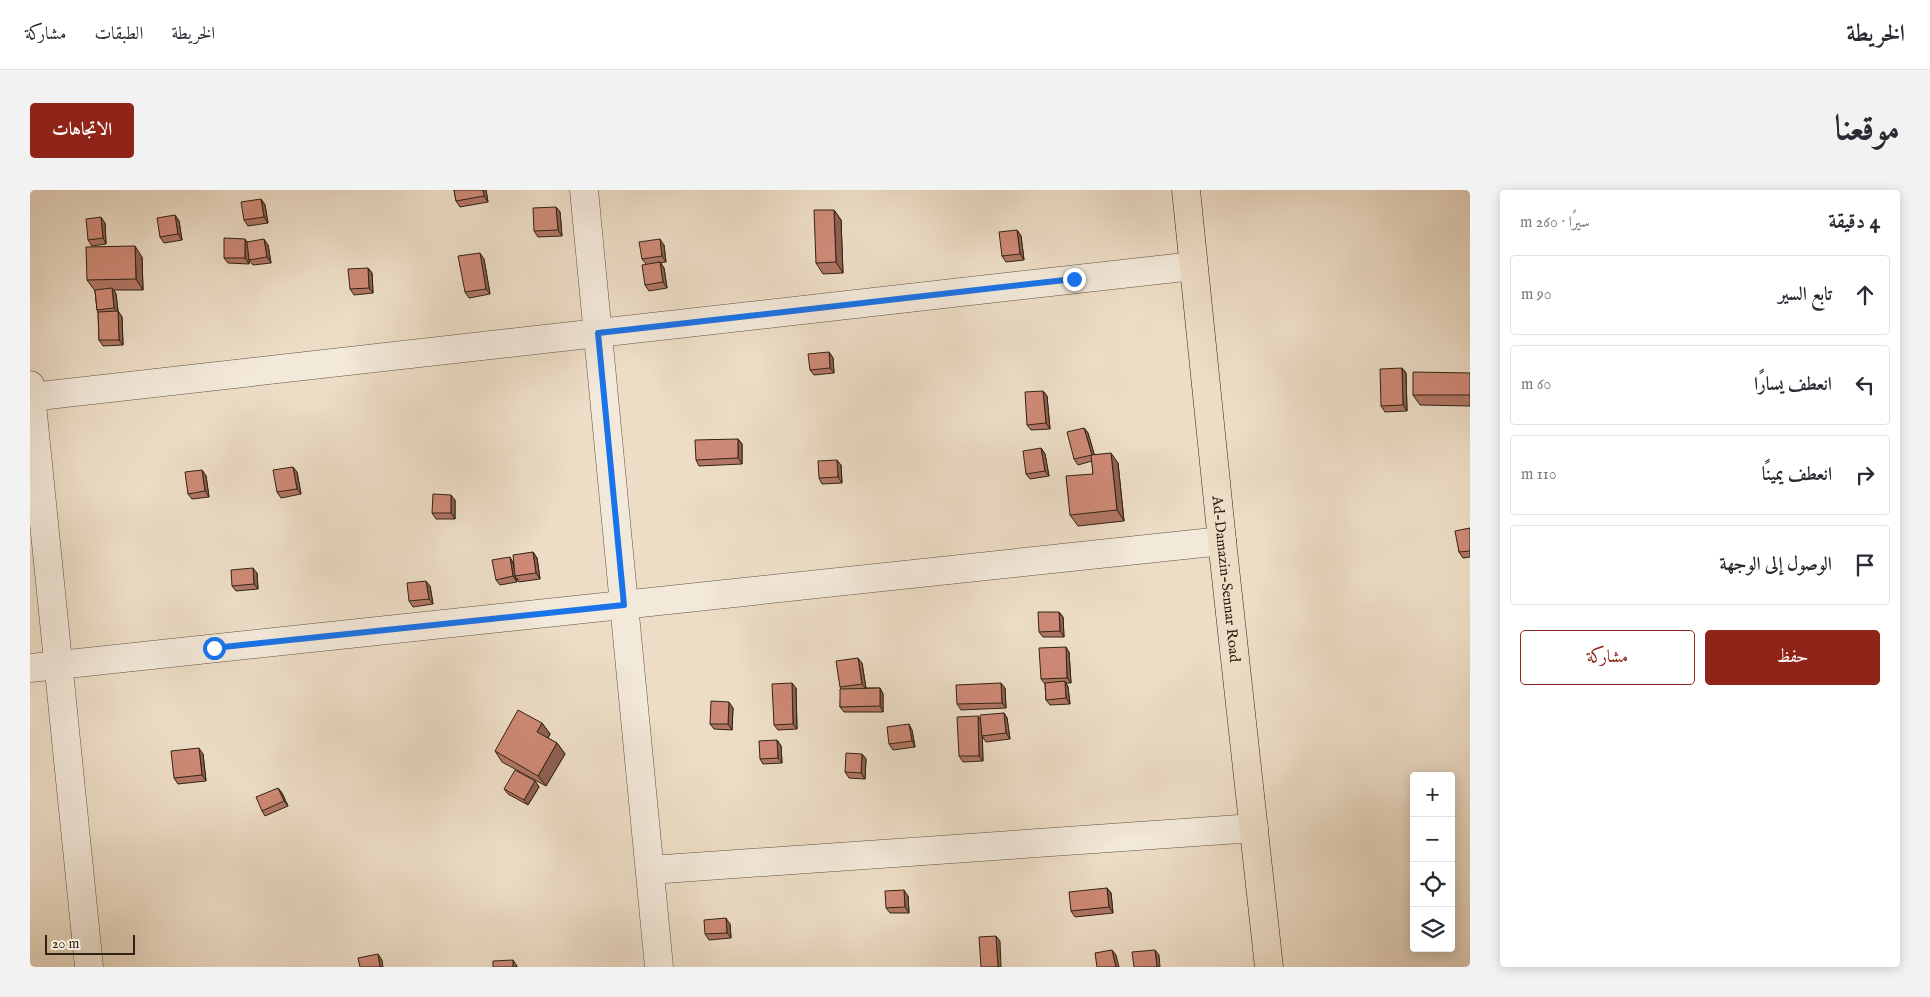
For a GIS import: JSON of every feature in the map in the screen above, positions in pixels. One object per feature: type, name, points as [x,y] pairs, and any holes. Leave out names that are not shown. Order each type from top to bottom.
[{"type":"highway","name":"Ad-Damazin-Sennar Road","points":[[1186,190],[1269,967]]},
{"type":"street","points":[[584,190],[659,967]]},
{"type":"street","points":[[89,967],[30,393],[598,333],[1194,266]]},
{"type":"street","points":[[30,668],[1222,541]]},
{"type":"street","points":[[650,870],[1254,828]]},
{"type":"building","points":[[454,190],[483,190],[484,196],[456,201]]},
{"type":"building","points":[[261,199],[264,217],[244,220],[241,202]]},
{"type":"building","points":[[556,207],[558,230],[534,231],[533,208]]},
{"type":"building","points":[[814,210],[834,210],[836,262],[816,263]]},
{"type":"building","points":[[175,215],[178,234],[160,237],[157,218]]},
{"type":"building","points":[[101,217],[103,238],[88,240],[86,219]]},
{"type":"building","points":[[1017,230],[1020,254],[1002,256],[999,232]]},
{"type":"building","points":[[224,238],[245,239],[245,258],[224,258]]},
{"type":"building","points":[[264,239],[267,257],[249,260],[247,242]]},
{"type":"building","points":[[660,239],[662,256],[642,259],[639,242]]},
{"type":"building","points":[[135,246],[136,279],[87,280],[86,247]]},
{"type":"building","points":[[480,253],[486,289],[465,292],[458,256]]},
{"type":"building","points":[[660,262],[663,282],[645,285],[642,265]]},
{"type":"building","points":[[368,268],[369,288],[350,289],[348,269]]},
{"type":"building","points":[[112,288],[114,308],[97,310],[95,290]]},
{"type":"building","points":[[118,311],[119,340],[99,340],[98,312]]},
{"type":"building","points":[[829,352],[830,368],[810,370],[808,354]]},
{"type":"building","points":[[1402,368],[1403,405],[1381,406],[1380,369]]},
{"type":"building","points":[[1413,372],[1470,373],[1470,395],[1413,395]]},
{"type":"building","points":[[1043,391],[1046,423],[1027,425],[1025,392]]},
{"type":"building","points":[[1084,428],[1092,455],[1074,459],[1067,432]]},
{"type":"building","points":[[738,439],[738,458],[696,460],[695,440]]},
{"type":"building","points":[[1041,448],[1045,471],[1026,474],[1023,451]]},
{"type":"building","points":[[1111,453],[1117,510],[1070,515],[1066,476],[1093,474],[1091,455]]},
{"type":"building","points":[[837,460],[838,477],[819,478],[818,461]]},
{"type":"building","points":[[293,467],[297,489],[277,492],[273,470]]},
{"type":"building","points":[[202,470],[205,491],[188,494],[185,472]]},
{"type":"building","points":[[433,494],[451,495],[451,513],[432,513]]},
{"type":"building","points":[[1470,528],[1470,551],[1459,552],[1455,531]]},
{"type":"building","points":[[533,552],[536,573],[515,576],[513,555]]},
{"type":"building","points":[[510,557],[513,576],[496,580],[492,560]]},
{"type":"building","points":[[253,568],[254,584],[232,586],[231,570]]},
{"type":"building","points":[[426,581],[429,599],[409,601],[407,583]]},
{"type":"building","points":[[1038,612],[1059,612],[1060,631],[1039,632]]},
{"type":"building","points":[[1066,647],[1067,678],[1041,679],[1039,648]]},
{"type":"building","points":[[858,658],[862,684],[840,687],[836,661]]},
{"type":"building","points":[[1065,681],[1066,698],[1046,700],[1045,683]]},
{"type":"building","points":[[792,683],[793,724],[774,725],[772,684]]},
{"type":"building","points":[[1001,683],[1002,703],[957,704],[956,685]]},
{"type":"building","points":[[880,688],[880,706],[840,707],[840,689]]},
{"type":"building","points":[[711,701],[729,702],[728,724],[710,724]]},
{"type":"building","points":[[518,710],[542,723],[537,732],[557,743],[538,776],[495,751]]},
{"type":"building","points":[[1004,713],[1006,733],[982,736],[980,715]]},
{"type":"building","points":[[978,716],[979,756],[959,756],[957,717]]},
{"type":"building","points":[[909,724],[912,741],[889,744],[887,727]]},
{"type":"building","points":[[777,740],[778,758],[760,759],[759,741]]},
{"type":"building","points":[[199,748],[202,775],[174,778],[171,751]]},
{"type":"building","points":[[846,753],[862,754],[861,773],[845,772]]},
{"type":"building","points":[[515,770],[535,781],[524,800],[504,789]]},
{"type":"building","points":[[278,788],[284,801],[262,811],[256,797]]},
{"type":"building","points":[[1107,888],[1109,907],[1071,911],[1069,892]]},
{"type":"building","points":[[904,890],[905,907],[886,908],[885,891]]},
{"type":"building","points":[[726,918],[727,933],[705,934],[704,920]]},
{"type":"building","points":[[996,936],[998,967],[981,967],[979,937]]},
{"type":"building","points":[[1112,950],[1116,967],[1097,967],[1095,953]]},
{"type":"building","points":[[1155,950],[1157,967],[1134,967],[1132,952]]},
{"type":"building","points":[[378,954],[380,967],[360,967],[358,958]]},
{"type":"building","points":[[513,960],[513,967],[493,967],[493,961]]},
{"type":"route","points":[[214,648],[624,605],[598,333],[1074,279]]}]
